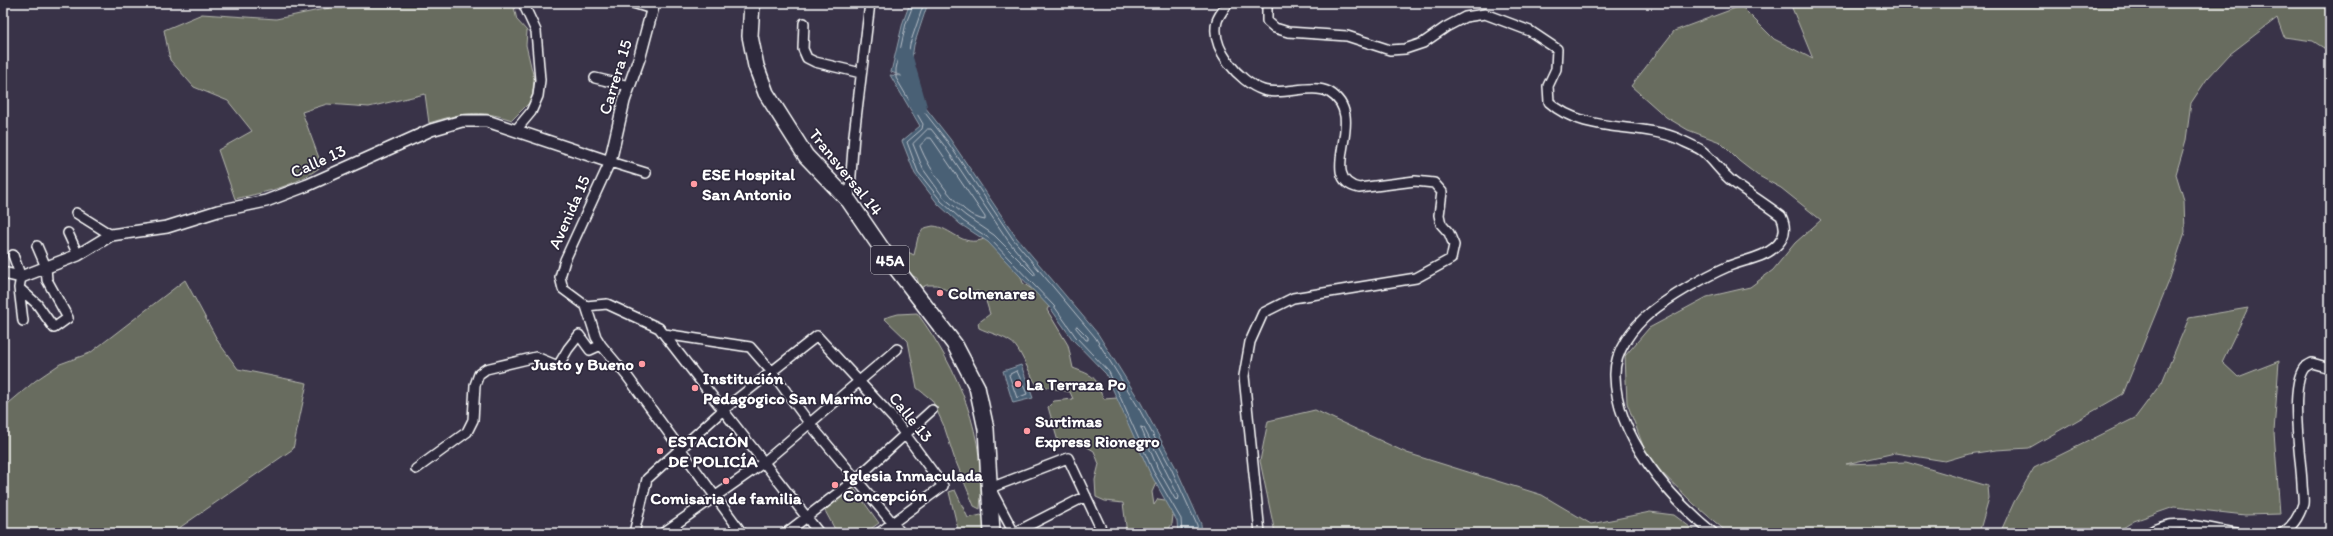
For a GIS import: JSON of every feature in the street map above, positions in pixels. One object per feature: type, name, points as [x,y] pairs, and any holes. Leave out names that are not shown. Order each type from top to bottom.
[{"type":"highway","name":"Transversal 14","points":[[752,3],[750,36],[756,66],[766,93],[806,156],[849,201],[886,255],[954,345],[977,387],[986,429],[992,533]]},
{"type":"street","points":[[516,130],[531,112],[538,96],[540,80],[536,31],[524,3]]},
{"type":"street","points":[[634,3],[653,6]]},
{"type":"street","points":[[849,201],[861,73],[870,3]]},
{"type":"street","points":[[1228,3],[1217,21],[1216,38],[1228,61],[1248,83],[1263,90],[1278,92],[1321,89],[1330,93],[1340,102],[1345,118],[1346,133],[1340,163],[1340,174],[1343,180],[1351,186],[1359,188],[1414,181],[1434,183],[1442,192],[1439,214],[1441,224],[1449,232],[1454,245],[1450,259],[1416,278],[1293,298],[1263,313],[1250,342],[1244,376],[1260,533]]},
{"type":"street","points":[[1267,3],[1267,21],[1275,28],[1288,32],[1347,36],[1390,50],[1405,49],[1423,43],[1446,26],[1466,17],[1485,14],[1530,31],[1557,49],[1556,69],[1548,86],[1549,102],[1560,113],[1595,123],[1661,134],[1678,139],[1702,151],[1718,170],[1781,216],[1785,224],[1784,236],[1774,248],[1758,257],[1727,267],[1651,312],[1629,336],[1618,359],[1615,376],[1620,402],[1633,438],[1646,462],[1671,494],[1714,533]]},
{"type":"street","name":"Carrera 15","points":[[610,162],[628,86],[640,56],[653,6]]},
{"type":"street","points":[[804,23],[803,50],[806,58],[815,62],[861,73]]},
{"type":"street","points":[[595,78],[628,86]]},
{"type":"street","name":"Calle 13","points":[[21,277],[78,255],[110,235],[167,228],[218,211],[266,201],[308,185],[431,130],[462,121],[487,121],[646,173]]},
{"type":"street","name":"Avenida 15","points":[[586,306],[564,290],[560,277],[581,224],[610,162]]},
{"type":"street","points":[[76,213],[110,235]]},
{"type":"street","points":[[68,233],[78,255]]},
{"type":"street","points":[[20,288],[37,304],[54,328],[68,318],[47,280],[46,267],[37,246]]},
{"type":"street","points":[[13,255],[21,277],[20,288],[23,321]]},
{"type":"street","points":[[3,273],[21,277]]},
{"type":"street","points":[[742,533],[680,450],[628,376],[601,345],[596,337],[586,306],[607,304],[659,328],[819,533]]},
{"type":"street","points":[[664,334],[750,346],[771,371],[810,424],[900,533]]},
{"type":"street","points":[[416,469],[467,432],[473,420],[477,380],[479,374],[486,369],[536,356],[558,366],[568,349],[579,335],[590,350],[601,345]]},
{"type":"street","name":"Calle 13","points":[[771,371],[817,336],[905,434],[943,486],[892,523]]},
{"type":"street","points":[[663,533],[763,463],[897,349]]},
{"type":"street","points":[[2282,533],[2289,528],[2297,518],[2303,503],[2297,430],[2298,396],[2301,377],[2304,368],[2312,363],[2330,368]]},
{"type":"street","points":[[634,533],[645,484],[650,476],[723,410],[771,371]]},
{"type":"street","points":[[786,533],[808,518],[855,480],[932,410]]},
{"type":"street","points":[[1086,496],[1014,533],[990,488],[1068,458],[1086,496],[1101,532]]},
{"type":"street","points":[[879,533],[892,523]]},
{"type":"street","points":[[2149,533],[2169,524],[2188,525],[2237,533]]},
{"type":"green space","points":[[325,3],[513,3],[517,20],[527,31],[526,45],[534,79],[532,100],[512,120],[480,113],[461,115],[429,123],[425,94],[369,107],[327,104],[302,112],[322,166],[291,184],[270,191],[235,199],[218,150],[252,131],[228,101],[194,87],[170,60],[164,30],[202,14],[276,19],[329,8]]},
{"type":"green space","points":[[1790,3],[2330,3],[2330,52],[2313,41],[2284,37],[2277,18],[2230,54],[2207,79],[2191,103],[2186,140],[2176,174],[2184,200],[2185,232],[2169,281],[2123,394],[2029,448],[1996,450],[1969,454],[1945,461],[1895,453],[1846,464],[1906,462],[1988,486],[1989,498],[1979,533],[1728,533],[1694,504],[1648,459],[1627,403],[1625,356],[1649,328],[1707,297],[1750,287],[1773,270],[1795,243],[1821,220],[1781,188],[1757,175],[1739,161],[1720,142],[1688,130],[1666,117],[1631,86],[1674,31],[1741,6],[1774,39],[1813,59]]},
{"type":"green space","points":[[933,226],[939,227],[969,241],[984,239],[994,244],[1021,277],[1023,283],[1033,290],[1041,288],[1051,302],[1047,310],[1068,345],[1073,368],[1092,376],[1096,381],[1104,399],[1117,398],[1127,403],[1156,483],[1152,492],[1154,505],[1158,499],[1165,500],[1174,506],[1172,524],[1166,533],[1124,533],[1126,526],[1123,503],[1105,501],[1096,497],[1095,480],[1099,464],[1094,451],[1084,445],[1059,445],[1048,407],[1054,401],[1073,399],[1070,392],[1037,385],[1018,349],[1011,342],[979,328],[978,323],[990,314],[985,298],[978,291],[956,295],[937,285],[927,285],[920,288],[917,278],[905,272],[896,262],[906,251],[914,255],[918,237],[924,228]]},
{"type":"green space","points":[[185,280],[219,343],[238,369],[307,383],[293,449],[172,533],[3,533],[3,408],[35,381],[60,364],[90,353]]},
{"type":"green space","points":[[2248,308],[2222,362],[2238,377],[2279,361],[2274,432],[2280,514],[2245,515],[2174,507],[2134,521],[2115,533],[2000,533],[2014,502],[2034,468],[2135,418],[2162,382],[2189,318]]},
{"type":"green space","points":[[917,313],[946,358],[967,405],[979,456],[981,482],[980,509],[974,506],[954,457],[944,426],[932,400],[917,388],[908,341],[884,318],[898,314]]},
{"type":"green space","points":[[1315,410],[1407,453],[1542,495],[1591,524],[1650,512],[1674,515],[1698,533],[1275,533],[1260,461],[1268,421]]},
{"type":"green space","points":[[850,483],[879,523],[865,533],[837,533],[823,507]]},
{"type":"green space","points":[[955,490],[968,518],[981,515],[988,523],[984,533],[959,533],[949,492]]},
{"type":"water","points":[[910,3],[928,3],[914,45],[909,78],[918,98],[950,139],[1016,237],[1098,334],[1141,403],[1175,466],[1201,524],[1202,533],[1178,533],[1177,521],[1150,473],[1106,374],[1073,340],[1051,309],[988,242],[960,224],[938,204],[915,174],[902,141],[920,126],[890,75],[902,76],[891,72],[903,22]]},
{"type":"water","name":"La Terraza Po","points":[[1021,365],[1033,398],[1013,403],[1003,371]]},
{"type":"waterway","points":[[904,55],[919,107]]},
{"type":"place","name":"ESE Hospital San Antonio","points":[[694,184]]},
{"type":"place","name":"Colmenares","points":[[940,293]]},
{"type":"place","name":"Justo y Bueno","points":[[642,364]]},
{"type":"place","name":"La Terraza Po","points":[[1018,384]]},
{"type":"place","name":"Institución Pedagogico San Marino","points":[[695,388]]},
{"type":"place","name":"Surtimas Express Rionegro","points":[[1027,431]]},
{"type":"place","name":"ESTACIÓN DE POLICÍA","points":[[660,451]]},
{"type":"place","name":"Comisaria de familia","points":[[726,481]]},
{"type":"place","name":"Iglesia Inmaculada Concepción","points":[[835,485]]}]
